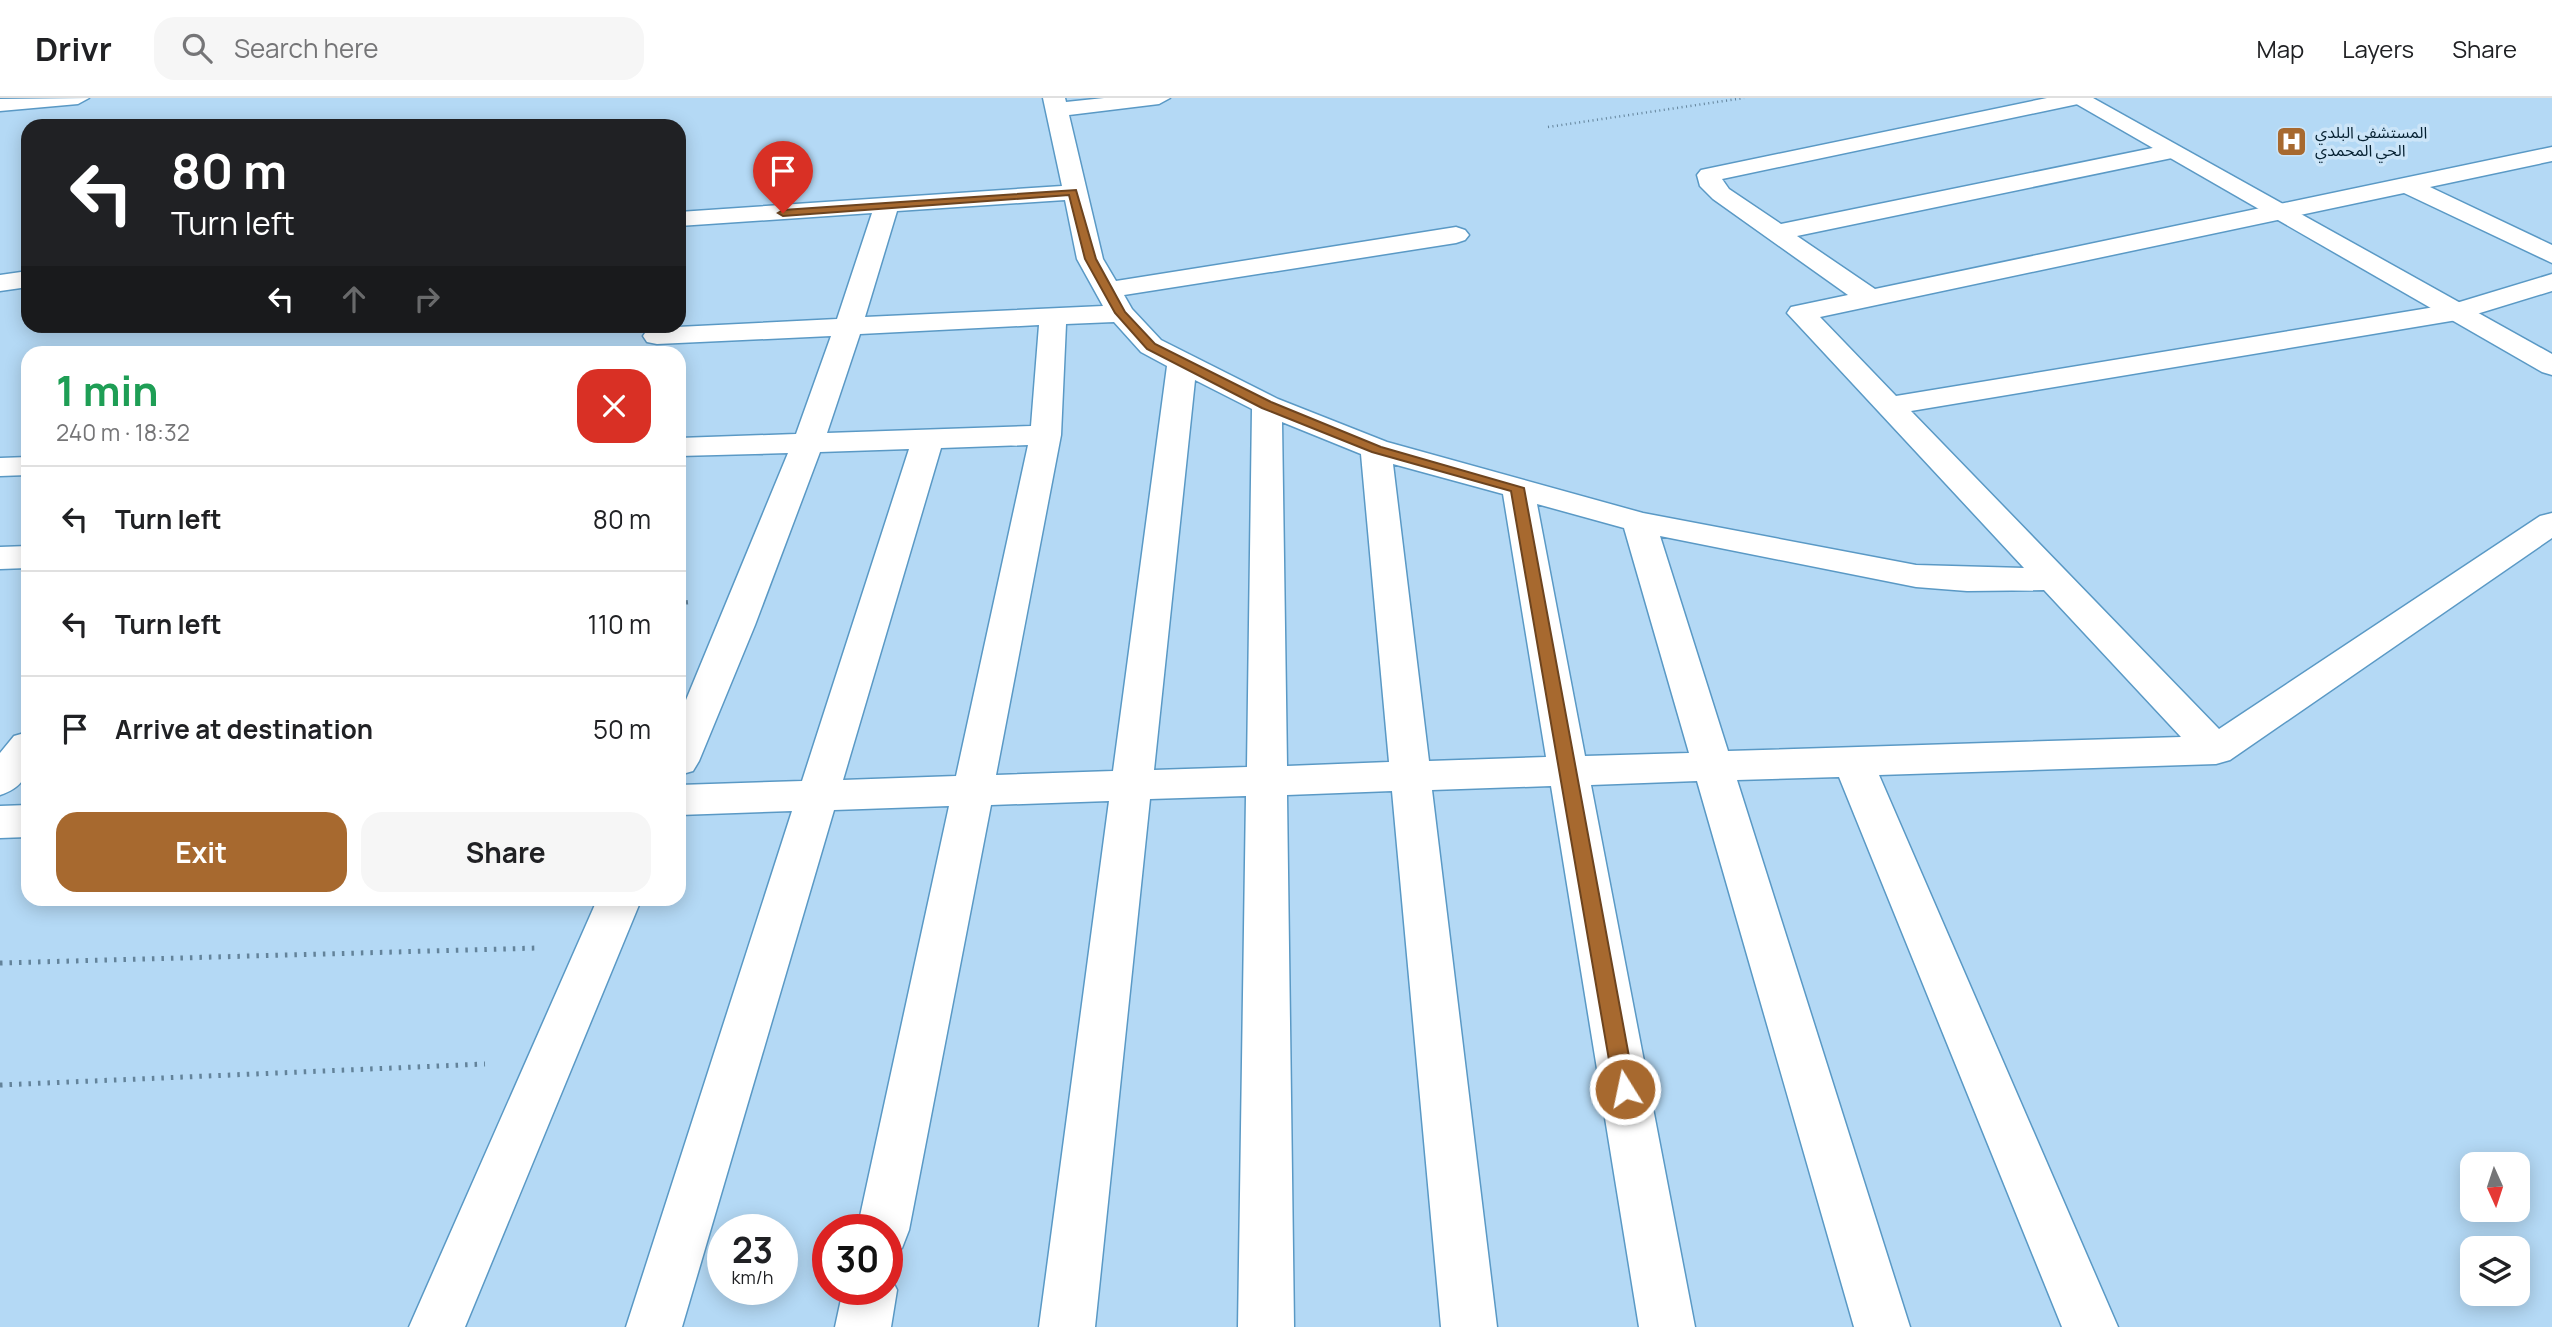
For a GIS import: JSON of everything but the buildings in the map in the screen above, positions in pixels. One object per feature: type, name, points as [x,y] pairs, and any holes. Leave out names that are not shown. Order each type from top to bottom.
[{"type":"street","points":[[0,105],[78,98]]},
{"type":"street","points":[[1159,98],[1055,104],[1090,259],[1114,302],[1151,346],[1182,363],[1266,405],[1376,449],[1639,522],[1916,576],[1967,580],[2053,579]]},
{"type":"street","points":[[1871,299],[1712,186],[1709,175],[2077,98],[2552,366]]},
{"type":"street","points":[[1780,232],[2172,151]]},
{"type":"street","points":[[2216,750],[1801,313],[2552,154]]},
{"type":"street","points":[[2505,164],[2540,179]]},
{"type":"street","points":[[2407,185],[2552,255]]},
{"type":"street","points":[[686,219],[1073,192]]},
{"type":"street","points":[[686,744],[810,441],[851,326],[886,206]]},
{"type":"street","points":[[656,338],[1053,317],[1114,302],[1456,235]]},
{"type":"street","points":[[0,283],[21,280]]},
{"type":"street","points":[[1889,406],[2457,312],[2552,282]]},
{"type":"street","points":[[886,1214],[1046,435],[1053,317]]},
{"type":"street","points":[[1067,1327],[1182,363]]},
{"type":"street","points":[[1266,405],[1266,1327]]},
{"type":"street","points":[[686,447],[1046,435]]},
{"type":"street","points":[[654,1327],[928,439]]},
{"type":"street","points":[[1376,449],[1469,1327]]},
{"type":"street","points":[[0,467],[21,466]]},
{"type":"street","points":[[1518,488],[1667,1327]]},
{"type":"street","points":[[1639,522],[1882,1327]]},
{"type":"street","points":[[686,800],[2216,750],[2552,523]]},
{"type":"street","points":[[0,558],[21,557]]},
{"type":"street","points":[[0,780],[21,754]]},
{"type":"street","points":[[1853,762],[2090,1327]]},
{"type":"street","points":[[0,822],[21,821]]},
{"type":"street","points":[[437,1327],[616,906]]},
{"type":"street","points":[[863,1327],[867,1305]]},
{"type":"path","points":[[1548,127],[1744,98]]},
{"type":"path","points":[[0,963],[598,946]]},
{"type":"path","points":[[0,1085],[549,1062]]},
{"type":"place","name":"المستشفى البلدي الحي المحمدي","points":[[2292,141]]},
{"type":"route","points":[[783,213],[1073,192],[1090,259],[1121,313],[1151,346],[1266,405],[1376,449],[1518,488],[1625,1089]]}]
